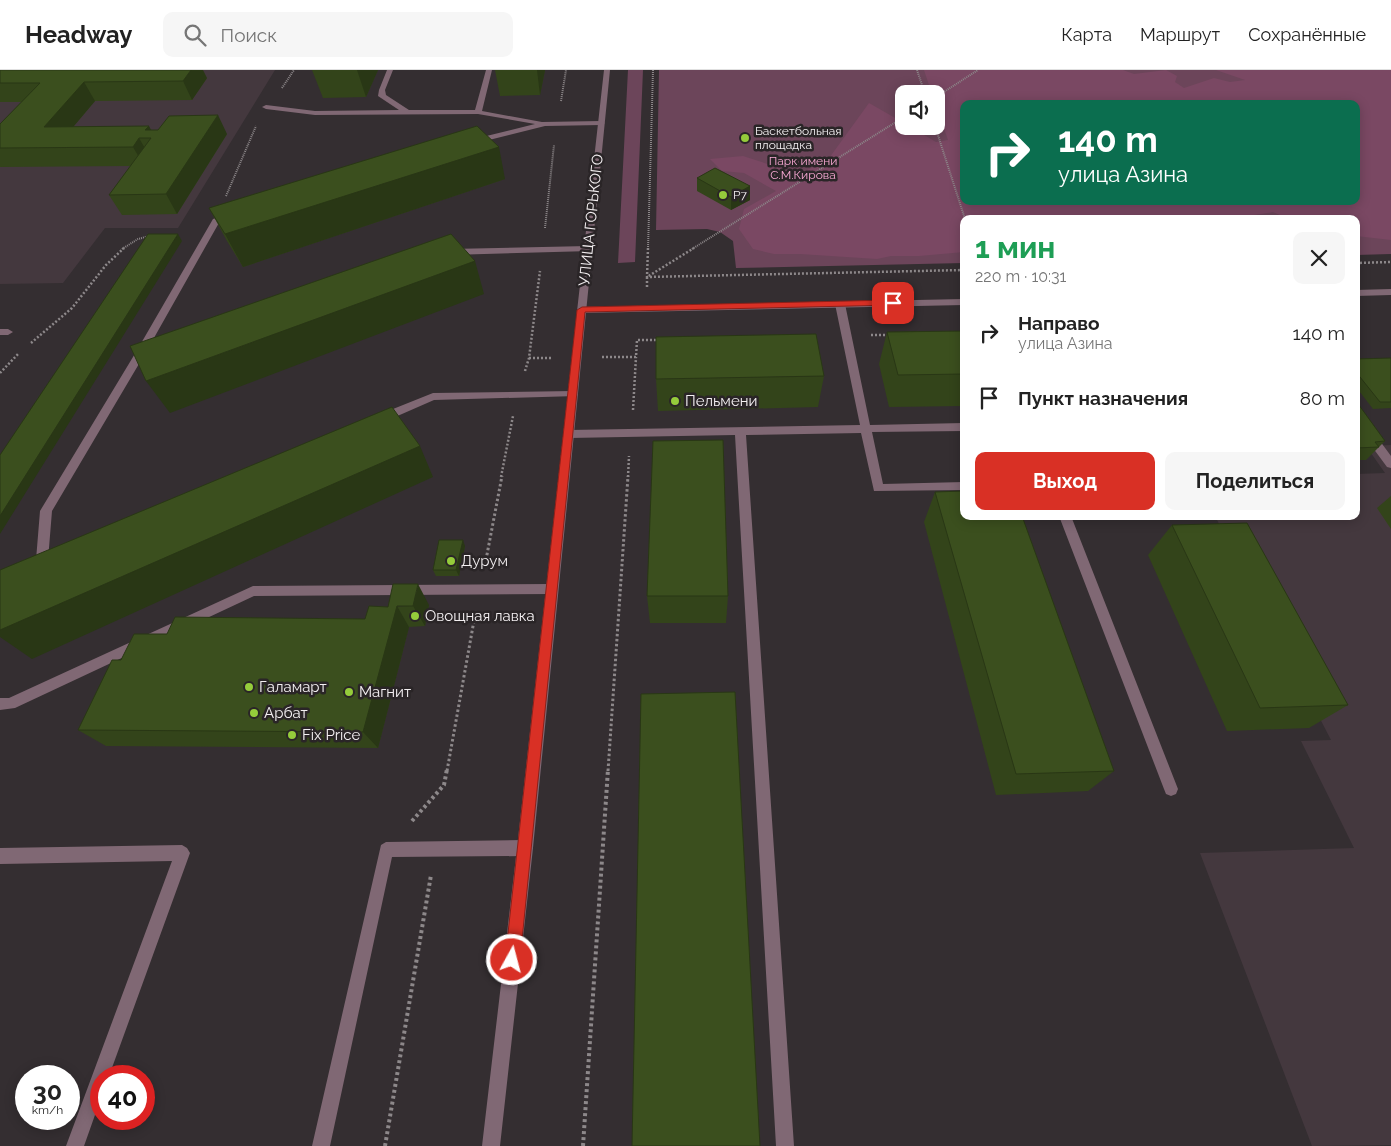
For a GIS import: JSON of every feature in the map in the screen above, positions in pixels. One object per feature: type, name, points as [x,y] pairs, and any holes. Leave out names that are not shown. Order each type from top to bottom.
[{"type":"street","points":[[390,70],[382,90],[382,96],[408,113]]},
{"type":"street","points":[[478,112],[489,70]]},
{"type":"street","name":"УЛИЦА ГОРЬКОГО","points":[[491,1146],[525,848],[607,70]]},
{"type":"street","points":[[266,107],[315,113],[478,112],[544,124],[601,123]]},
{"type":"street","points":[[469,144],[544,124]]},
{"type":"street","points":[[42,560],[46,511],[146,350],[218,219],[240,214]]},
{"type":"street","points":[[443,252],[588,249]]},
{"type":"street","points":[[1360,293],[1391,292]]},
{"type":"street","points":[[582,310],[960,302]]},
{"type":"street","points":[[840,304],[878,488],[960,486]]},
{"type":"street","points":[[370,423],[433,397],[573,394]]},
{"type":"street","points":[[1360,422],[1391,464]]},
{"type":"street","points":[[568,434],[960,427]]},
{"type":"street","points":[[740,431],[785,1146]]},
{"type":"street","points":[[1067,520],[1172,789]]},
{"type":"street","points":[[0,704],[10,704],[253,591],[552,589]]},
{"type":"street","points":[[321,1146],[386,850],[525,848]]},
{"type":"street","points":[[0,856],[182,853],[75,1146]]},
{"type":"path","points":[[218,219],[240,158],[266,107],[294,70]]},
{"type":"path","points":[[386,850],[444,785],[517,396],[529,358],[557,124],[566,70]]},
{"type":"path","points":[[647,340],[653,70]]},
{"type":"path","points":[[917,70],[922,85]]},
{"type":"path","points":[[945,91],[978,70]]},
{"type":"path","points":[[647,277],[895,124]]},
{"type":"path","points":[[938,135],[960,204]]},
{"type":"path","points":[[30,344],[72,308],[119,251],[142,236],[151,236]]},
{"type":"path","points":[[1360,263],[1391,262]]},
{"type":"path","points":[[647,277],[960,270]]},
{"type":"path","points":[[847,336],[896,335]]},
{"type":"path","points":[[583,1146],[637,340],[667,340]]},
{"type":"path","points":[[0,374],[22,350]]},
{"type":"path","points":[[529,358],[636,356]]},
{"type":"path","points":[[385,1146],[431,880],[429,849]]},
{"type":"shaded area","points":[[0,70],[275,70],[178,228],[105,228],[63,283],[0,284]]},
{"type":"shaded area","points":[[924,70],[1123,70],[1134,74],[1166,70],[1177,76],[1175,82],[1184,88],[1214,78],[1230,82],[1245,80],[1216,70],[1391,70],[1391,240],[1360,236],[1360,215],[1280,215],[1273,212],[1254,215],[960,215],[960,252],[891,256],[877,259],[774,254],[753,249],[739,229],[744,209],[776,191],[744,173],[722,171],[710,159],[743,156],[798,174],[827,161],[869,103],[895,118],[895,135],[924,135],[936,142],[948,140],[945,132],[945,85],[929,85]]},
{"type":"shaded area","points":[[1391,445],[1391,1145],[1312,1146],[1200,853],[1354,848],[1301,741],[1331,740],[1217,520],[1360,520],[1360,474],[1385,473],[1366,446]]},
{"type":"green space","points":[[628,70],[643,70],[635,262],[618,263]]},
{"type":"green space","name":"Парк имени С.М.Кирова","points":[[659,70],[1391,70],[1391,254],[1360,255],[1360,215],[960,215],[960,263],[736,268],[733,241],[720,232],[707,229],[656,230]]},
{"type":"building","points":[[0,70],[191,70],[183,81],[84,82],[44,127],[149,126],[145,130],[158,130],[169,116],[218,115],[166,194],[109,195],[151,138],[139,138],[133,147],[0,148],[0,124],[40,83],[0,83]]},
{"type":"building","points":[[477,126],[499,147],[225,234],[209,208]]},
{"type":"building","points":[[715,168],[750,186],[731,197],[697,178]]},
{"type":"building","points":[[148,234],[178,234],[0,516],[0,455]]},
{"type":"building","points":[[451,234],[475,261],[146,381],[130,346]]},
{"type":"building","points":[[960,331],[960,374],[898,375],[887,332]]},
{"type":"building","points":[[816,334],[824,376],[656,379],[656,337]]},
{"type":"building","points":[[1391,358],[1391,402],[1380,402],[1360,377],[1360,359]]},
{"type":"building","points":[[392,407],[420,446],[0,630],[0,570]]},
{"type":"building","points":[[1360,407],[1385,441],[1375,442],[1379,447],[1360,448]]},
{"type":"building","points":[[723,440],[728,596],[647,596],[653,441]]},
{"type":"building","points":[[960,491],[960,520],[1023,520],[1114,771],[1016,774],[935,492]]},
{"type":"building","points":[[1247,523],[1348,705],[1260,708],[1172,525]]},
{"type":"building","name":"Дурум","points":[[439,540],[463,540],[456,570],[433,570]]},
{"type":"building","name":"Арбат","points":[[393,584],[418,584],[413,606],[397,606],[363,732],[78,730],[112,660],[121,660],[134,634],[167,634],[175,617],[365,619],[369,606],[388,607]]},
{"type":"building","points":[[735,692],[760,1146],[632,1146],[641,694]]},
{"type":"place","name":"Баскетбольная площадка","points":[[745,138]]},
{"type":"place","name":"Р7","points":[[723,195]]},
{"type":"place","name":"Пельмени","points":[[675,401]]},
{"type":"place","name":"Дурум","points":[[451,561]]},
{"type":"place","name":"Овощная лавка","points":[[415,616]]},
{"type":"place","name":"Галамарт","points":[[249,687]]},
{"type":"place","name":"Магнит","points":[[349,692]]},
{"type":"place","name":"Арбат","points":[[254,713]]},
{"type":"place","name":"Fix Price","points":[[292,735]]},
{"type":"route","points":[[512,960],[582,310],[893,303]]}]
